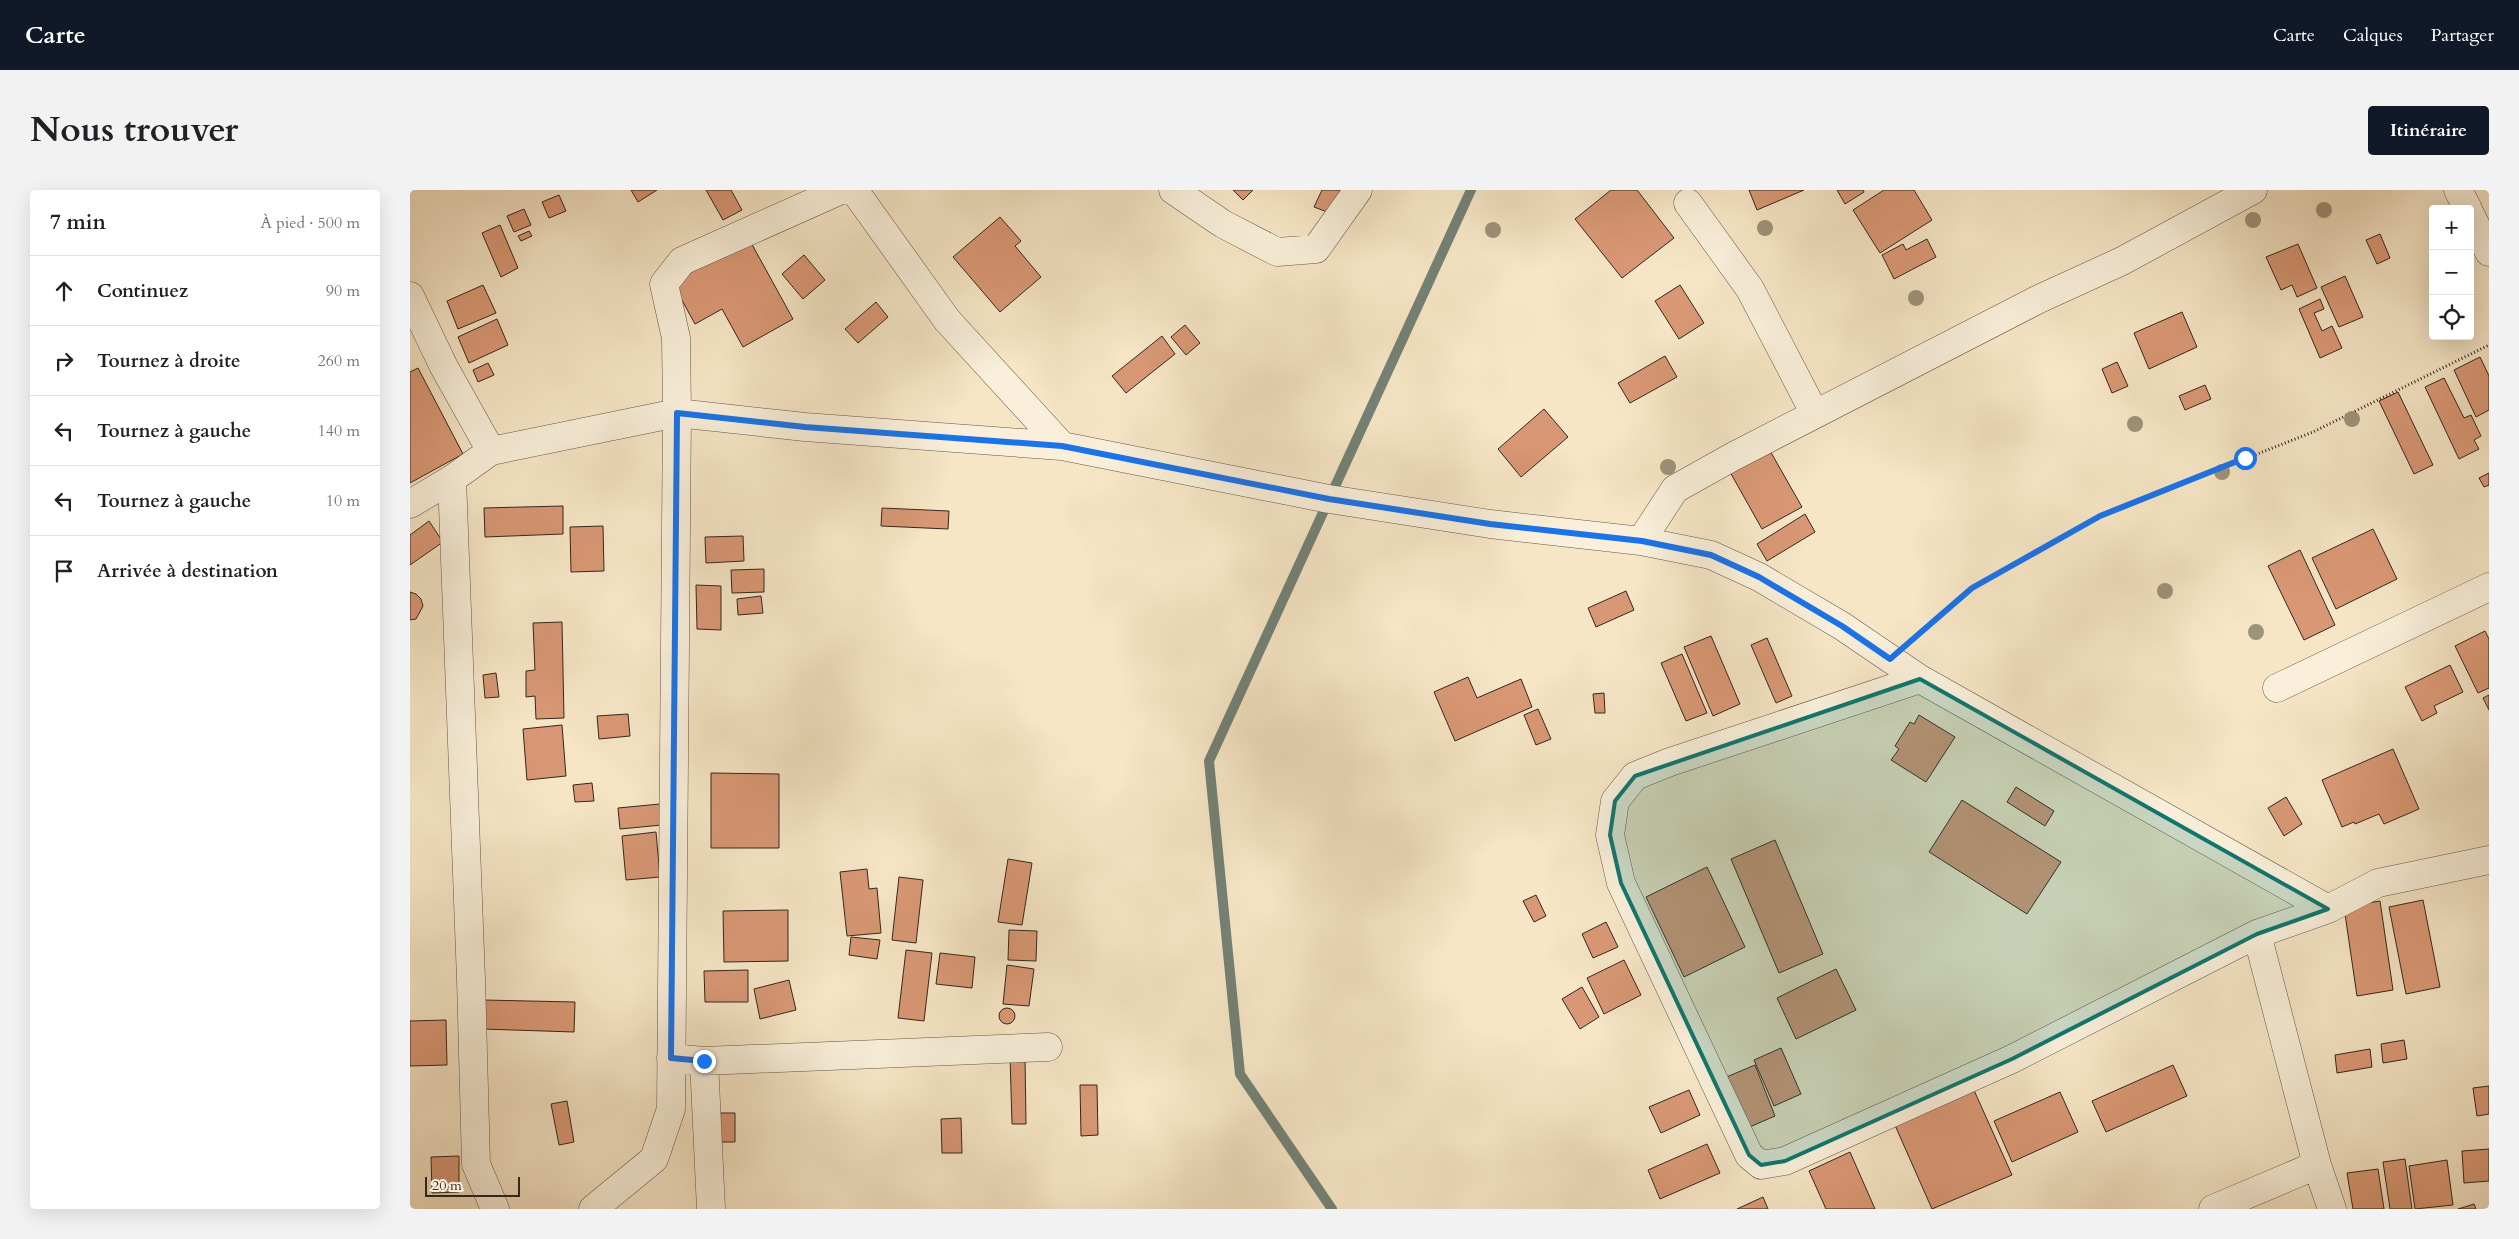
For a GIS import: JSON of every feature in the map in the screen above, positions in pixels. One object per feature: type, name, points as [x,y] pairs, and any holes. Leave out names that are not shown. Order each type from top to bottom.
[{"type":"street","points":[[593,1209],[654,1159],[671,1109],[677,413],[676,338],[664,284],[682,261],[841,190]]},
{"type":"street","points":[[854,190],[947,320],[1062,446]]},
{"type":"street","points":[[1174,190],[1223,224],[1277,252],[1316,249],[1358,190]]},
{"type":"street","points":[[1642,541],[1675,489],[1815,414],[2039,299],[2122,261],[2253,190]]},
{"type":"street","points":[[2458,190],[2466,205]]},
{"type":"street","points":[[1688,203],[1750,289],[1815,414]]},
{"type":"street","points":[[2474,222],[2489,252]]},
{"type":"street","points":[[410,296],[444,366],[491,451]]},
{"type":"street","points":[[410,504],[452,479],[491,451],[677,413],[805,427],[1062,446],[1329,499],[1490,524],[1642,541],[1711,555],[1759,577],[1842,626],[1920,679],[2328,909]]},
{"type":"street","points":[[452,479],[476,1164],[495,1209]]},
{"type":"street","points":[[2277,688],[2489,587]]},
{"type":"street","points":[[1920,679],[1670,762],[1635,776],[1615,801],[1610,835],[1622,884],[1750,1155],[1761,1165],[1785,1161],[2012,1059],[2257,934],[2328,909],[2378,883],[2489,860]]},
{"type":"street","points":[[2257,934],[2317,1165],[2332,1209]]},
{"type":"street","points":[[671,1058],[704,1061],[1048,1047]]},
{"type":"street","points":[[704,1061],[711,1209]]},
{"type":"street","points":[[2213,1209],[2317,1165]]},
{"type":"path","points":[[1890,659],[1972,588],[2100,516],[2313,432],[2489,345]]},
{"type":"highlighted area","points":[[1920,679],[2328,909],[2257,934],[2012,1059],[1785,1161],[1761,1165],[1749,1155],[1621,883],[1610,835],[1615,801],[1635,776]]},
{"type":"building","points":[[631,190],[657,190],[638,202]]},
{"type":"building","points":[[706,190],[731,190],[742,210],[723,220]]},
{"type":"building","points":[[1233,190],[1253,190],[1243,200]]},
{"type":"building","points":[[1322,190],[1340,190],[1330,213],[1314,207]]},
{"type":"building","points":[[1611,190],[1637,190],[1674,238],[1622,278],[1575,219]]},
{"type":"building","points":[[1749,190],[1804,190],[1757,210]]},
{"type":"building","points":[[1837,190],[1863,190],[1864,192],[1845,204]]},
{"type":"building","points":[[1884,190],[1914,190],[1932,220],[1880,253],[1853,210]]},
{"type":"building","points":[[559,195],[566,211],[549,218],[542,202]]},
{"type":"building","points":[[524,209],[531,225],[514,232],[507,216]]},
{"type":"building","points":[[1000,217],[1021,241],[1015,246],[1041,277],[1000,312],[953,257]]},
{"type":"building","points":[[500,225],[518,268],[501,277],[482,233]]},
{"type":"building","points":[[529,231],[532,236],[521,241],[518,236]]},
{"type":"building","points":[[2380,234],[2390,258],[2377,264],[2366,240]]},
{"type":"building","points":[[749,239],[793,319],[743,347],[722,309],[695,324],[672,282]]},
{"type":"building","points":[[1927,239],[1936,257],[1894,279],[1882,255],[1903,244],[1906,250]]},
{"type":"building","points":[[2298,244],[2317,288],[2297,297],[2292,285],[2281,290],[2266,257]]},
{"type":"building","points":[[804,255],[825,280],[803,299],[782,274]]},
{"type":"building","points":[[2345,276],[2363,317],[2339,327],[2321,287]]},
{"type":"building","points":[[483,285],[496,313],[458,329],[447,301]]},
{"type":"building","points":[[1680,285],[1704,323],[1679,339],[1655,301]]},
{"type":"building","points":[[2320,299],[2324,309],[2314,313],[2322,331],[2332,326],[2342,348],[2320,358],[2299,309]]},
{"type":"building","points":[[876,302],[888,317],[858,343],[845,329]]},
{"type":"building","points":[[2182,312],[2197,347],[2149,369],[2134,333]]},
{"type":"building","points":[[497,319],[508,345],[469,363],[458,337]]},
{"type":"building","points":[[1185,325],[1200,343],[1186,355],[1171,337]]},
{"type":"building","points":[[1162,336],[1175,354],[1126,393],[1112,376]]},
{"type":"building","points":[[1665,356],[1677,377],[1630,403],[1618,383]]},
{"type":"building","points":[[2480,357],[2489,376],[2489,410],[2476,417],[2454,370]]},
{"type":"building","points":[[2117,362],[2128,386],[2112,393],[2102,369]]},
{"type":"building","points":[[488,363],[494,375],[478,382],[473,370]]},
{"type":"building","points":[[418,368],[463,454],[410,483],[410,372]]},
{"type":"building","points":[[2444,378],[2464,418],[2471,415],[2481,436],[2474,440],[2479,449],[2459,459],[2425,387]]},
{"type":"building","points":[[2205,385],[2211,399],[2185,410],[2179,396]]},
{"type":"building","points":[[2398,392],[2433,465],[2414,474],[2379,401]]},
{"type":"building","points":[[1544,409],[1568,437],[1521,477],[1498,449]]},
{"type":"building","points":[[1769,449],[1802,507],[1762,529],[1730,472]]},
{"type":"building","points":[[2489,473],[2489,485],[2484,487],[2479,478]]},
{"type":"building","points":[[563,506],[563,534],[485,537],[484,508]]},
{"type":"building","points":[[882,508],[949,511],[948,529],[881,526]]},
{"type":"building","points":[[1805,514],[1815,532],[1767,561],[1757,544]]},
{"type":"building","points":[[429,521],[443,542],[410,565],[410,535]]},
{"type":"building","points":[[603,526],[604,571],[571,572],[570,527]]},
{"type":"building","points":[[2373,529],[2397,579],[2336,609],[2312,558]]},
{"type":"building","points":[[743,536],[744,561],[706,563],[705,537]]},
{"type":"building","points":[[2300,550],[2335,625],[2304,640],[2268,566]]},
{"type":"building","points":[[764,569],[764,592],[732,593],[731,570]]},
{"type":"building","points":[[696,585],[721,586],[721,630],[697,629]]},
{"type":"building","points":[[1626,591],[1634,610],[1596,627],[1588,608]]},
{"type":"building","points":[[410,592],[416,594],[421,599],[423,606],[416,619],[410,620]]},
{"type":"building","points":[[761,596],[763,613],[738,615],[737,599]]},
{"type":"building","points":[[562,622],[564,718],[536,719],[535,696],[526,697],[526,671],[535,670],[533,623]]},
{"type":"building","points":[[2485,631],[2489,639],[2489,688],[2478,693],[2455,646]]},
{"type":"building","points":[[1711,636],[1740,704],[1713,716],[1684,647]]},
{"type":"building","points":[[1767,638],[1792,696],[1776,703],[1751,645]]},
{"type":"building","points":[[1682,654],[1707,713],[1686,721],[1661,663]]},
{"type":"building","points":[[2450,665],[2463,692],[2434,706],[2437,713],[2422,721],[2405,687]]},
{"type":"building","points":[[496,673],[499,697],[485,698],[483,675]]},
{"type":"building","points":[[1468,677],[1477,698],[1521,679],[1532,707],[1455,741],[1434,692]]},
{"type":"building","points":[[1604,693],[1605,713],[1595,713],[1593,694]]},
{"type":"building","points":[[2489,695],[2489,710],[2483,698]]},
{"type":"building","points":[[1538,709],[1551,739],[1536,745],[1524,715]]},
{"type":"building","points":[[628,714],[630,736],[599,739],[597,716]]},
{"type":"building","points":[[1919,715],[1955,737],[1926,782],[1891,760],[1899,749],[1895,746],[1910,722],[1914,724]]},
{"type":"building","points":[[562,725],[566,776],[527,780],[523,729]]},
{"type":"building","points":[[2393,749],[2419,809],[2384,824],[2379,814],[2342,827],[2322,780]]},
{"type":"building","points":[[711,773],[779,774],[779,848],[711,848]]},
{"type":"building","points":[[592,783],[594,801],[575,802],[573,785]]},
{"type":"building","points":[[2016,787],[2054,811],[2045,826],[2007,802]]},
{"type":"building","points":[[2286,797],[2302,824],[2284,836],[2268,808]]},
{"type":"building","points":[[1962,800],[2061,862],[2027,914],[1929,852]]},
{"type":"building","points":[[660,804],[662,825],[620,829],[618,808]]},
{"type":"building","points":[[656,832],[660,877],[626,880],[622,836]]},
{"type":"building","points":[[1775,840],[1823,954],[1779,973],[1731,859]]},
{"type":"building","points":[[1008,859],[1032,863],[1022,925],[998,922]]},
{"type":"building","points":[[1707,867],[1745,947],[1684,977],[1646,897]]},
{"type":"building","points":[[867,869],[869,889],[877,888],[881,933],[847,936],[840,872]]},
{"type":"building","points":[[899,877],[923,880],[916,943],[892,940]]},
{"type":"building","points":[[1536,895],[1546,916],[1534,922],[1523,901]]},
{"type":"building","points":[[2423,900],[2440,987],[2406,994],[2389,907]]},
{"type":"building","points":[[2380,901],[2393,990],[2357,996],[2344,907]]},
{"type":"building","points":[[788,910],[788,961],[724,962],[723,911]]},
{"type":"building","points":[[1606,922],[1618,947],[1593,958],[1582,934]]},
{"type":"building","points":[[1009,930],[1037,931],[1036,961],[1008,960]]},
{"type":"building","points":[[851,937],[880,940],[877,959],[849,955]]},
{"type":"building","points":[[906,950],[932,953],[924,1021],[898,1018]]},
{"type":"building","points":[[940,953],[975,957],[972,988],[936,984]]},
{"type":"building","points":[[1624,960],[1641,995],[1604,1014],[1587,978]]},
{"type":"building","points":[[1007,965],[1034,969],[1029,1006],[1003,1004]]},
{"type":"building","points":[[1836,969],[1856,1010],[1796,1039],[1777,998]]},
{"type":"building","points":[[748,970],[748,1002],[705,1002],[704,971]]},
{"type":"building","points":[[789,980],[796,1010],[760,1019],[754,989]]},
{"type":"building","points":[[1582,987],[1599,1017],[1580,1029],[1562,999]]},
{"type":"building","points":[[483,1000],[575,1002],[574,1032],[482,1029]]},
{"type":"building","points":[[1004,1008],[1010,1008],[1015,1013],[1013,1022],[1004,1024],[999,1019],[999,1013]]},
{"type":"building","points":[[446,1020],[447,1065],[410,1066],[410,1021]]},
{"type":"building","points":[[2404,1040],[2407,1059],[2383,1063],[2381,1044]]},
{"type":"building","points":[[1781,1048],[1801,1094],[1774,1106],[1754,1060]]},
{"type":"building","points":[[2370,1049],[2372,1067],[2337,1073],[2335,1055]]},
{"type":"building","points":[[1010,1056],[1025,1056],[1026,1124],[1012,1124]]},
{"type":"building","points":[[1755,1065],[1775,1116],[1745,1129],[1724,1078]]},
{"type":"building","points":[[2173,1065],[2187,1096],[2106,1132],[2092,1101]]},
{"type":"building","points":[[1080,1085],[1097,1085],[1098,1135],[1081,1136]]},
{"type":"building","points":[[2489,1086],[2489,1114],[2477,1116],[2473,1088]]},
{"type":"building","points":[[1973,1088],[2012,1175],[1932,1209],[1894,1123]]},
{"type":"building","points":[[1689,1090],[1700,1115],[1661,1133],[1649,1107]]},
{"type":"building","points":[[2060,1092],[2078,1132],[2012,1162],[1994,1121]]},
{"type":"building","points":[[567,1101],[574,1142],[559,1145],[551,1104]]},
{"type":"building","points":[[718,1113],[735,1113],[735,1142],[719,1142]]},
{"type":"building","points":[[961,1118],[962,1153],[942,1153],[941,1119]]},
{"type":"building","points":[[1707,1144],[1720,1173],[1660,1199],[1648,1170]]},
{"type":"building","points":[[2489,1149],[2489,1181],[2464,1183],[2462,1151]]},
{"type":"building","points":[[1850,1152],[1875,1209],[1826,1209],[1809,1171]]},
{"type":"building","points":[[459,1156],[459,1192],[432,1193],[431,1157]]},
{"type":"building","points":[[2405,1159],[2412,1209],[2390,1209],[2383,1162]]},
{"type":"building","points":[[2447,1160],[2453,1205],[2415,1209],[2409,1166]]},
{"type":"building","points":[[2378,1169],[2384,1209],[2353,1209],[2347,1173]]},
{"type":"building","points":[[1763,1197],[1768,1209],[1737,1209]]},
{"type":"building","points":[[2474,1204],[2476,1209],[2458,1209]]},
{"type":"waterway","points":[[1332,1209],[1240,1074],[1209,761],[1471,190]]},
{"type":"route","points":[[704,1061],[671,1058],[677,413],[805,427],[1062,446],[1329,499],[1490,524],[1642,541],[1711,555],[1759,577],[1842,626],[1890,659],[1972,588],[2100,516],[2245,458]]}]
